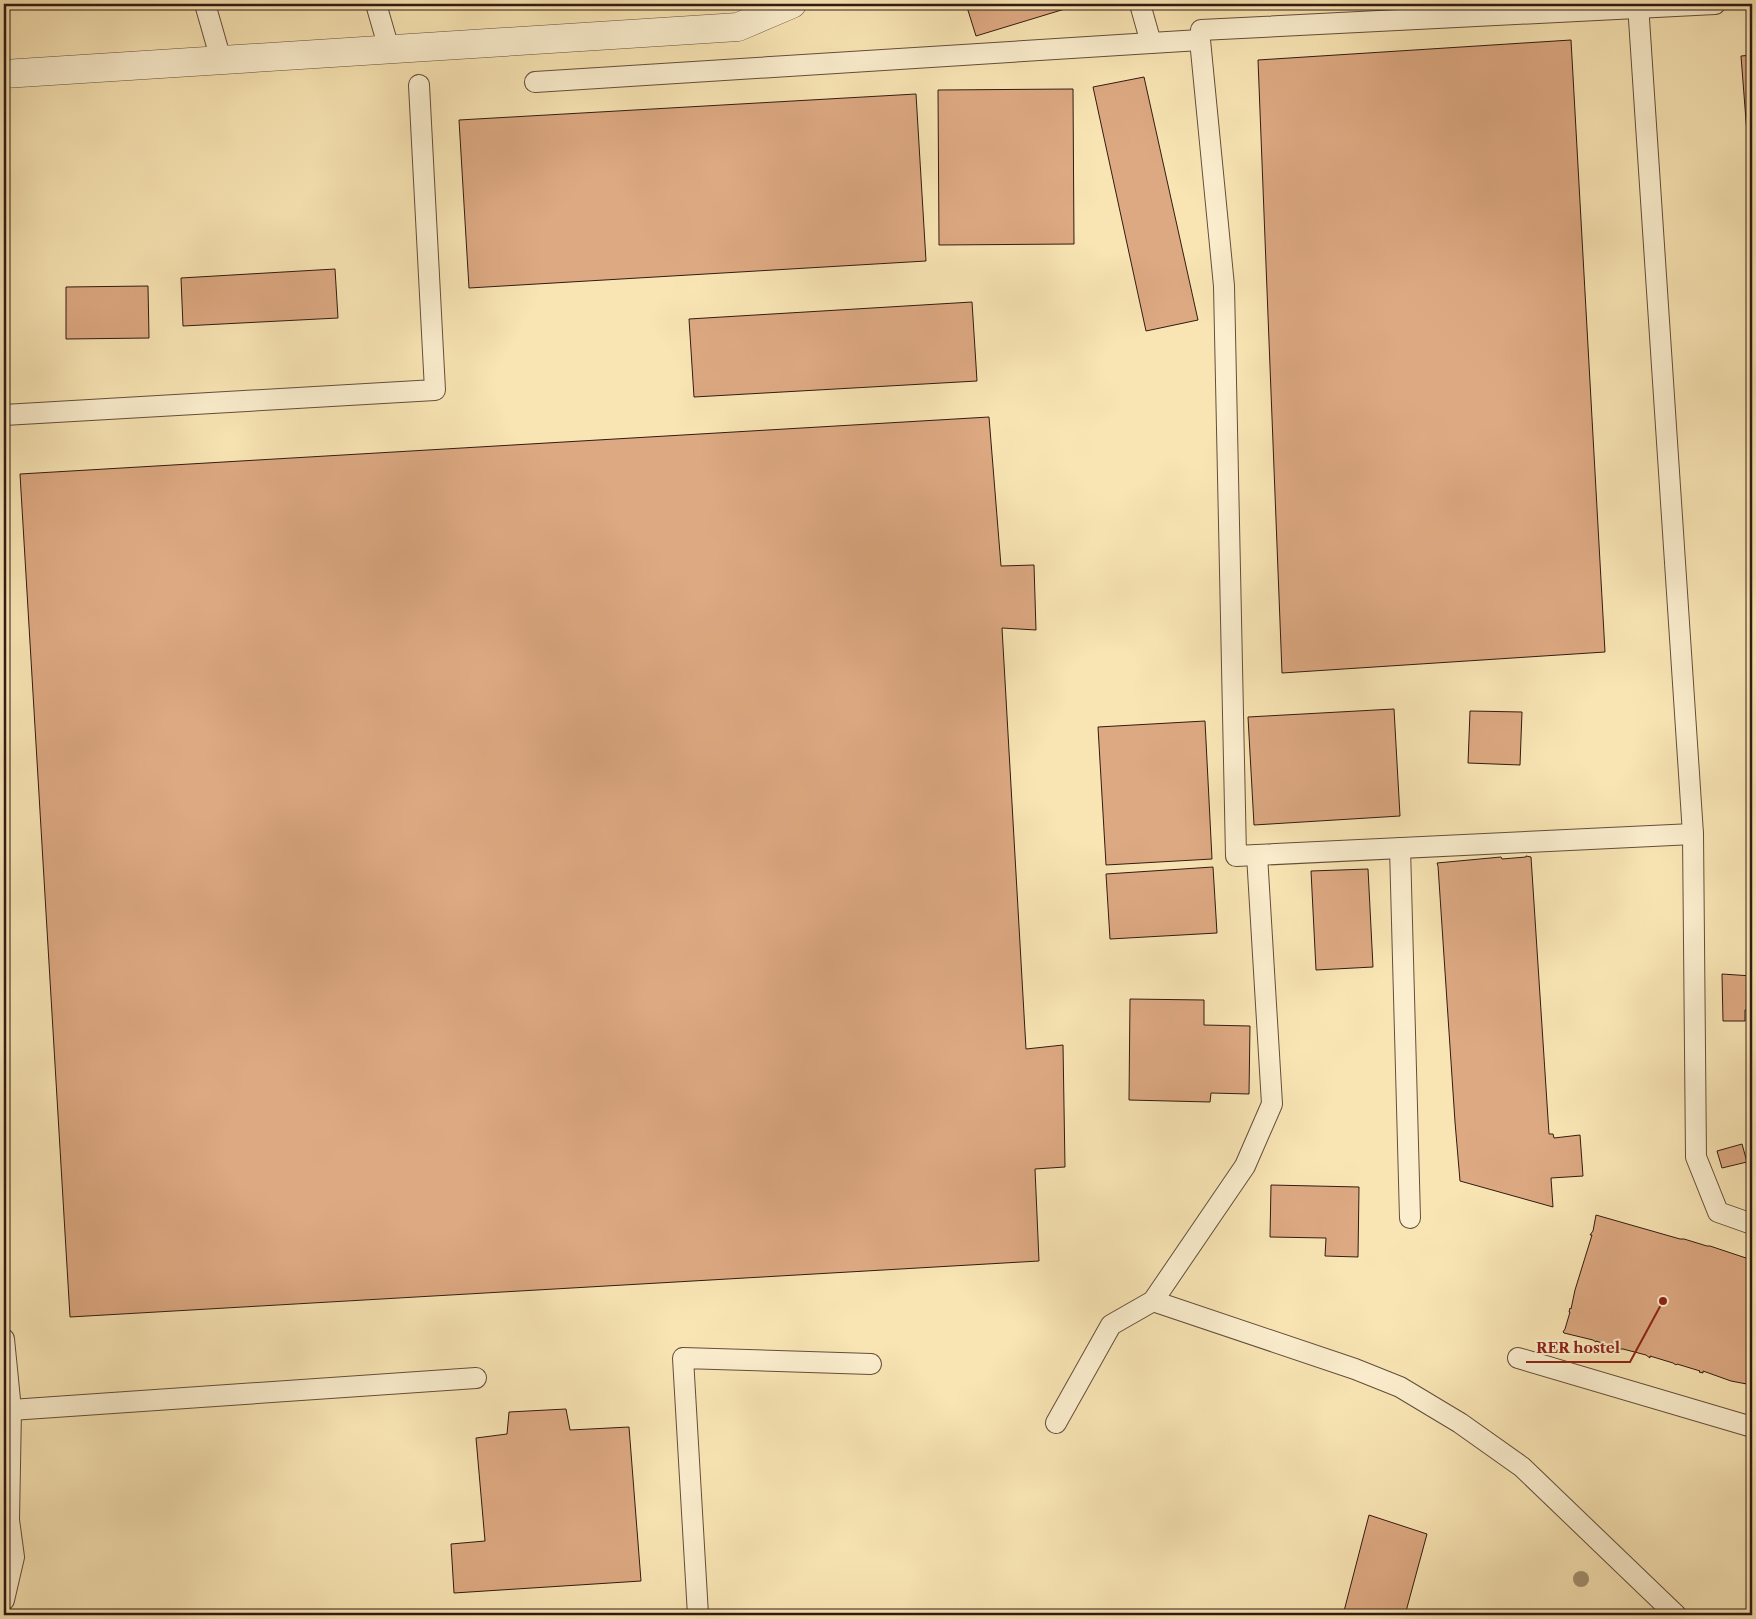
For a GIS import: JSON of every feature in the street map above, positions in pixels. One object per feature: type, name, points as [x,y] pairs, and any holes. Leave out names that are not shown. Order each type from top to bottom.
[{"type":"street","points":[[4,74],[738,27],[792,4]]},
{"type":"lane","points":[[204,4],[221,60]]},
{"type":"lane","points":[[376,4],[389,49]]},
{"type":"lane","points":[[1140,4],[1151,43]]},
{"type":"lane","points":[[1693,834],[1236,856],[1224,286],[1200,40],[1201,30],[1639,6],[1715,4]]},
{"type":"lane","points":[[1639,6],[1693,834],[1696,1158],[1718,1212],[1752,1224]]},
{"type":"lane","points":[[535,82],[1200,40]]},
{"type":"lane","points":[[4,415],[435,390],[420,85]]},
{"type":"lane","points":[[1400,848],[1410,1218]]},
{"type":"lane","points":[[1056,1423],[1111,1325],[1153,1300],[1245,1166],[1272,1104],[1257,855]]},
{"type":"lane","points":[[1153,1300],[1355,1369],[1400,1387],[1460,1423],[1522,1467],[1676,1615]]},
{"type":"lane","points":[[4,1339],[11,1410],[9,1520],[14,1557],[4,1600]]},
{"type":"lane","points":[[698,1615],[683,1358],[871,1364]]},
{"type":"lane","points":[[1518,1358],[1752,1427]]},
{"type":"lane","points":[[11,1410],[476,1378]]},
{"type":"building","points":[[966,4],[1078,4],[1078,5],[976,36]]},
{"type":"building","points":[[1571,40],[1605,652],[1282,673],[1258,60]]},
{"type":"building","points":[[1752,55],[1752,198],[1741,56]]},
{"type":"building","points":[[1144,77],[1198,320],[1146,331],[1093,87]]},
{"type":"building","points":[[1073,89],[1074,244],[939,245],[938,90]]},
{"type":"building","points":[[916,94],[926,261],[469,288],[459,120]]},
{"type":"building","points":[[335,269],[338,318],[183,326],[181,278]]},
{"type":"building","points":[[148,286],[149,338],[66,339],[66,287]]},
{"type":"building","points":[[972,302],[977,381],[694,397],[689,319]]},
{"type":"building","points":[[989,417],[1001,566],[1034,565],[1036,630],[1002,628],[1026,1049],[1063,1045],[1065,1167],[1035,1169],[1039,1261],[70,1317],[20,474]]},
{"type":"building","points":[[1394,709],[1400,816],[1254,825],[1248,717]]},
{"type":"building","points":[[1470,711],[1522,712],[1520,765],[1468,763]]},
{"type":"building","points":[[1205,721],[1212,859],[1106,865],[1098,727]]},
{"type":"building","points":[[1531,857],[1549,1134],[1553,1134],[1554,1138],[1580,1135],[1583,1176],[1551,1178],[1553,1207],[1460,1181],[1455,1122],[1437,863]]},
{"type":"building","points":[[1213,867],[1217,933],[1110,939],[1106,874]]},
{"type":"building","points":[[1368,869],[1373,967],[1316,970],[1311,871]]},
{"type":"building","points":[[1722,974],[1752,976],[1752,1009],[1745,1010],[1745,1021],[1723,1021]]},
{"type":"building","points":[[1130,999],[1204,1000],[1204,1025],[1250,1026],[1249,1094],[1211,1093],[1210,1102],[1129,1100]]},
{"type":"building","points":[[1742,1144],[1747,1162],[1722,1168],[1717,1151]]},
{"type":"building","points":[[1271,1185],[1359,1187],[1358,1257],[1325,1256],[1326,1238],[1270,1237]]},
{"type":"building","points":[[1596,1215],[1710,1246],[1752,1260],[1752,1385],[1731,1381],[1703,1371],[1703,1373],[1699,1372],[1650,1356],[1650,1358],[1646,1355],[1563,1332],[1592,1235],[1590,1235],[1593,1231]]},
{"type":"building","points":[[566,1409],[570,1430],[629,1427],[641,1581],[454,1593],[451,1544],[485,1541],[476,1438],[507,1434],[509,1412]]},
{"type":"building","points":[[1369,1515],[1427,1534],[1405,1615],[1343,1615]]},
{"type":"place","name":"RER hostel","points":[[1663,1301]]}]
